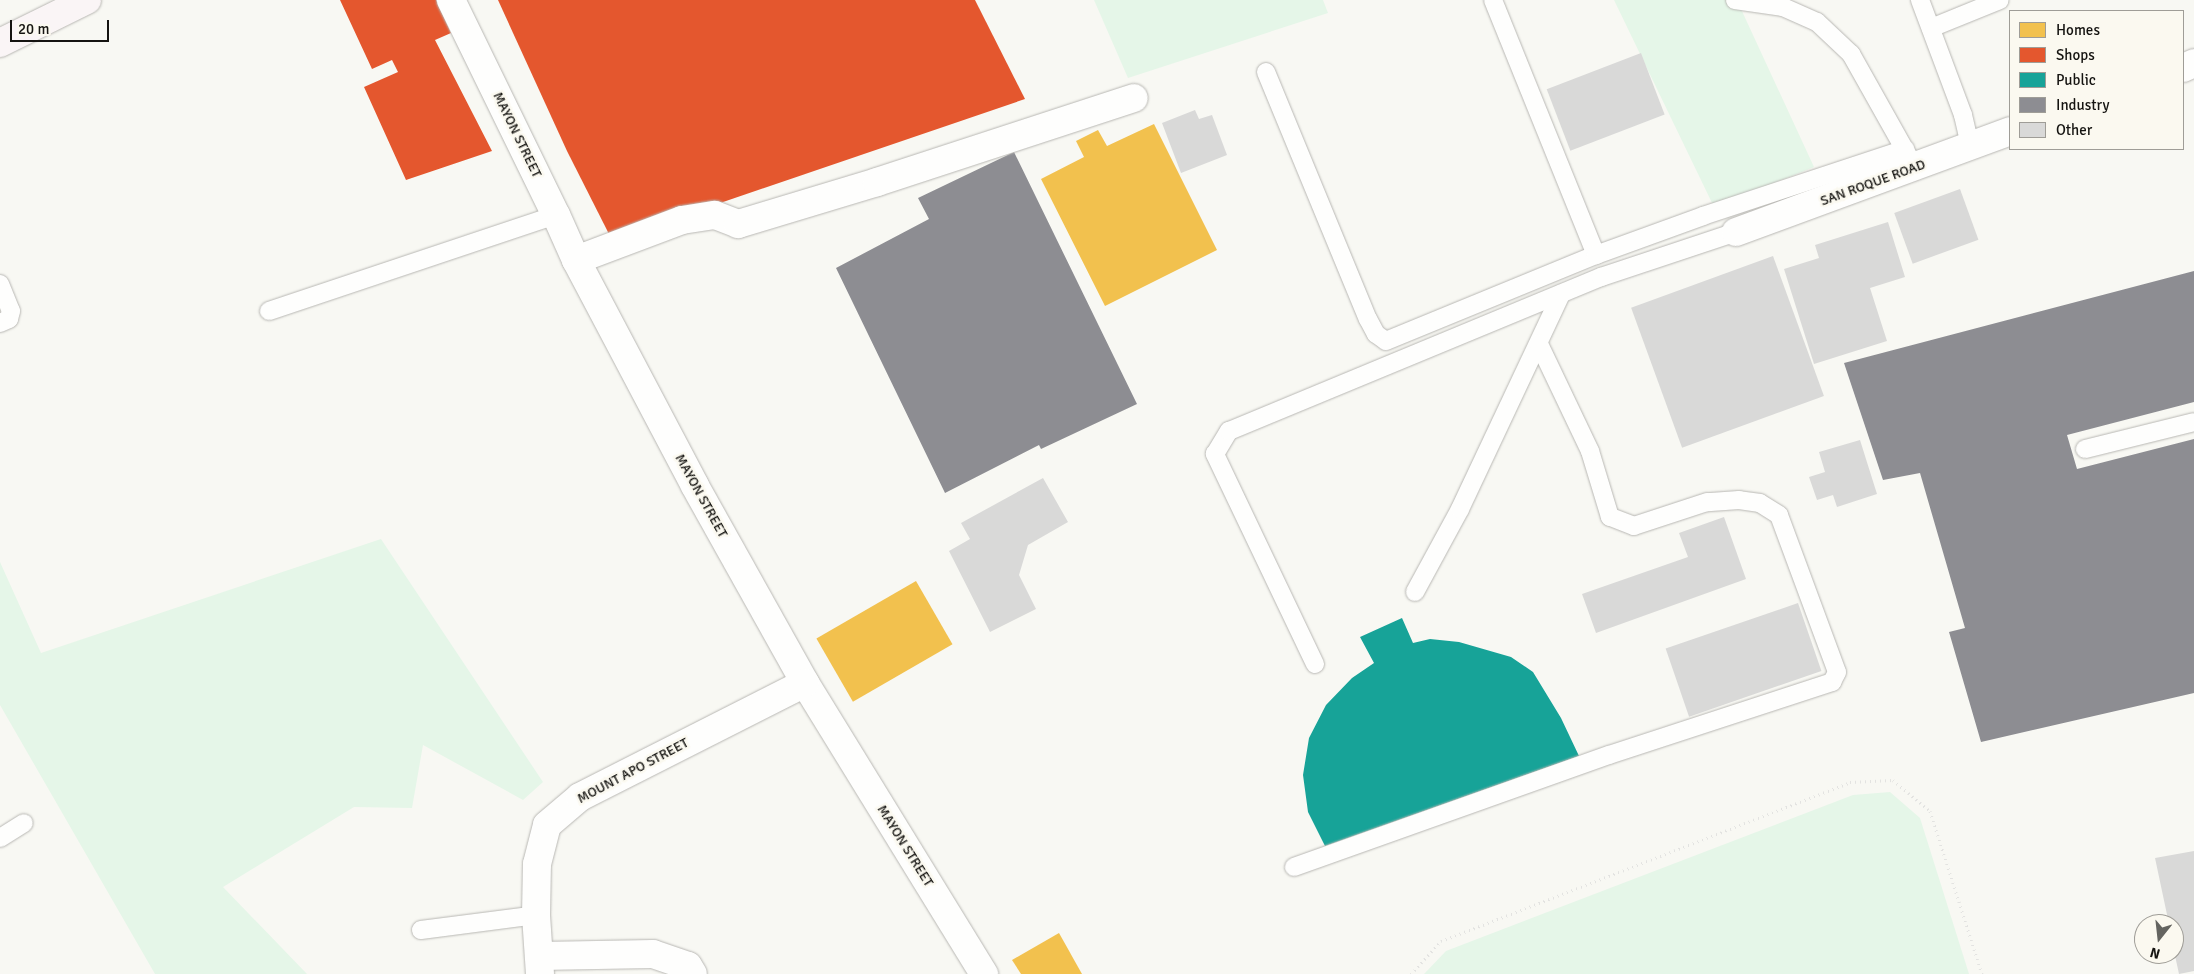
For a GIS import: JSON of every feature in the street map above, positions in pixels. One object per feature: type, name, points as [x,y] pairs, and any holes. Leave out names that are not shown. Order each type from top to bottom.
[{"type":"main road","points":[[0,43],[87,0]]},
{"type":"street","name":"MAYON STREET","points":[[451,0],[576,260],[695,486],[805,683],[974,969]]},
{"type":"street","points":[[576,260],[682,220],[715,215],[738,224],[877,182],[1134,98]]},
{"type":"street","name":"SAN ROQUE ROAD","points":[[1736,232],[1910,159],[1970,146],[2009,132]]},
{"type":"street","name":"MOUNT APO STREET","points":[[540,965],[536,915],[537,864],[547,825],[580,797],[805,683]]},
{"type":"street","points":[[540,965],[653,954],[688,966],[693,974]]},
{"type":"lane","points":[[1493,0],[1596,255]]},
{"type":"lane","points":[[1266,72],[1368,318],[1376,334],[1386,341],[1596,255],[1702,216],[1910,159],[1851,54],[1817,22],[1783,7],[1735,0]]},
{"type":"lane","points":[[1920,0],[1963,115],[1970,146]]},
{"type":"lane","points":[[1931,28],[2000,0]]},
{"type":"lane","points":[[269,311],[556,215]]},
{"type":"lane","points":[[1315,664],[1215,454],[1228,431],[1601,278],[1736,232]]},
{"type":"lane","points":[[0,284],[11,311],[9,319],[0,323]]},
{"type":"lane","points":[[1415,592],[1460,509],[1561,294]]},
{"type":"lane","points":[[1294,867],[1609,755],[1832,682],[1837,672],[1779,516],[1760,503],[1739,500],[1707,502],[1634,526],[1610,517],[1590,451],[1539,344]]},
{"type":"lane","points":[[2085,449],[2194,422]]},
{"type":"lane","points":[[0,838],[24,823]]},
{"type":"lane","points":[[421,930],[536,915]]},
{"type":"path","points":[[1411,974],[1441,940],[1850,782],[1893,780],[1930,811],[1982,974]]},
{"type":"green space","points":[[1094,0],[1323,0],[1328,13],[1128,78]]},
{"type":"green space","points":[[1614,0],[1761,0],[1741,9],[1814,167],[1714,207]]},
{"type":"green space","points":[[381,539],[543,782],[523,800],[423,745],[412,808],[354,807],[223,887],[307,974],[155,974],[0,705],[0,562],[41,653]]},
{"type":"green space","points":[[1890,792],[1920,818],[1969,974],[1424,974],[1446,951],[1853,795]]},
{"type":"building: Homes","points":[[1154,124],[1217,250],[1105,306],[1041,179],[1084,157],[1076,141],[1098,130],[1107,146]]},
{"type":"building: Homes","points":[[916,581],[952,644],[853,702],[816,638]]},
{"type":"building: Homes","points":[[1059,933],[1082,974],[1021,974],[1012,960]]},
{"type":"building: Shops","points":[[340,0],[436,0],[451,33],[435,40],[492,151],[406,180],[364,87],[398,72],[392,60],[372,69]]},
{"type":"building: Shops","points":[[498,0],[975,0],[1025,99],[612,240],[567,151]]},
{"type":"building: Public","points":[[1402,618],[1413,643],[1430,639],[1459,642],[1511,657],[1533,672],[1561,718],[1579,756],[1325,846],[1308,812],[1303,775],[1309,738],[1326,705],[1352,678],[1374,663],[1360,637]]},
{"type":"building: Industry","points":[[1014,152],[1137,404],[1041,449],[1039,445],[945,493],[836,268],[929,219],[918,198]]},
{"type":"building: Industry","points":[[2194,271],[2194,402],[2067,435],[2077,469],[2194,439],[2194,693],[1981,742],[1949,632],[1965,628],[1920,473],[1883,480],[1844,363]]},
{"type":"building: Other","points":[[1641,53],[1665,115],[1570,151],[1547,89]]},
{"type":"building: Other","points":[[1195,110],[1199,119],[1212,115],[1227,155],[1181,173],[1162,123]]},
{"type":"building: Other","points":[[1960,189],[1978,240],[1913,264],[1894,213]]},
{"type":"building: Other","points":[[1888,222],[1905,277],[1870,288],[1887,341],[1814,364],[1784,269],[1819,258],[1815,245]]},
{"type":"building: Other","points":[[1773,256],[1824,396],[1682,448],[1631,308]]},
{"type":"building: Other","points":[[1860,440],[1877,494],[1837,507],[1833,495],[1817,500],[1809,477],[1825,472],[1819,452]]},
{"type":"building: Other","points":[[1043,478],[1068,522],[1028,545],[1019,575],[1036,609],[990,632],[949,551],[970,539],[961,523]]},
{"type":"building: Other","points":[[1724,517],[1746,579],[1596,633],[1582,594],[1688,557],[1679,533]]},
{"type":"building: Other","points":[[1798,603],[1821,671],[1689,717],[1666,649]]},
{"type":"building: Other","points":[[2194,851],[2194,971],[2179,974],[2177,964],[2184,964],[2184,914],[2167,914],[2155,858]]}]
